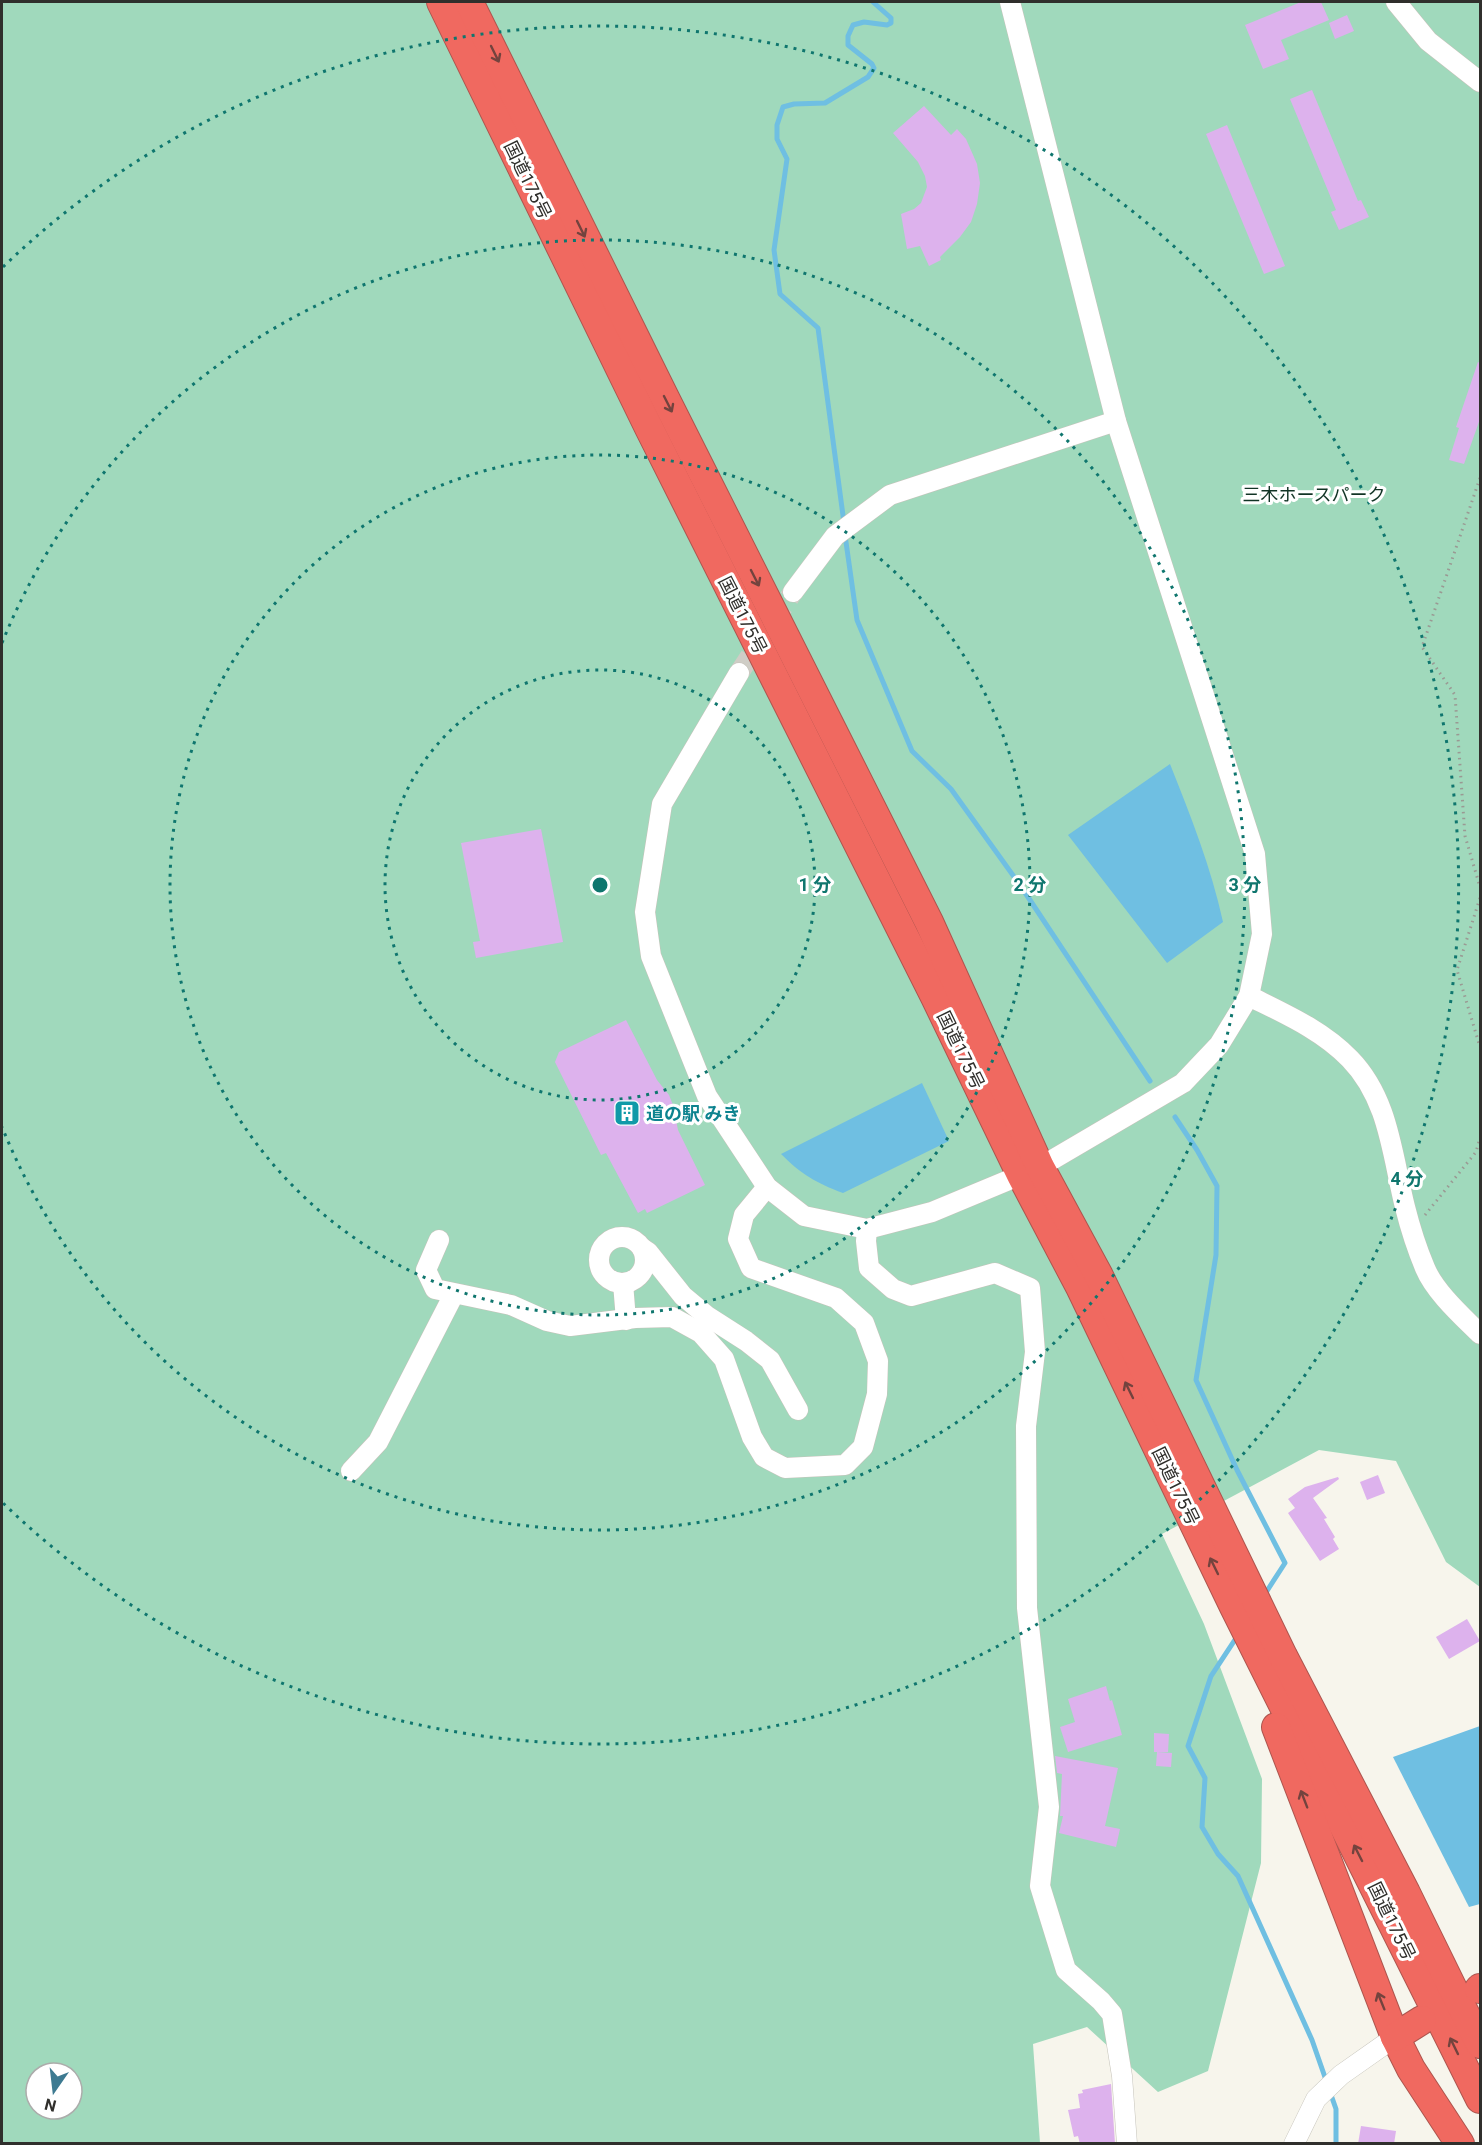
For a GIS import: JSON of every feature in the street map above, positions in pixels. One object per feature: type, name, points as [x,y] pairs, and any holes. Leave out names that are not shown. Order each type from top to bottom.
[{"type":"highway","name":"国道175号","points":[[441,2],[649,428],[930,986],[1030,1171],[1099,1276],[1283,1656],[1400,1882],[1480,2044]]},
{"type":"highway","name":"国道175号","points":[[469,2],[929,922],[1030,1171],[1080,1287],[1234,1607],[1480,2098]]},
{"type":"highway","points":[[1234,1607],[1254,1672],[1395,2037],[1411,2069],[1460,2144]]},
{"type":"highway","points":[[1395,2037],[1422,2020]]},
{"type":"street","points":[[739,673],[662,804],[645,912],[651,956],[707,1096],[767,1187],[804,1216],[867,1230],[932,1212],[1030,1171],[1183,1083],[1219,1045],[1249,996],[1262,934],[1255,854],[1116,421],[1010,2]]},
{"type":"street","points":[[1396,2],[1428,41],[1480,82]]},
{"type":"street","points":[[793,592],[835,536],[890,495],[1116,421]]},
{"type":"street","points":[[1249,996],[1310,1027],[1350,1059],[1374,1090],[1387,1123],[1411,1224],[1426,1270],[1446,1300],[1480,1334]]},
{"type":"street","points":[[439,1240],[426,1270],[435,1289],[511,1305],[547,1321],[570,1326],[672,1317],[701,1333],[724,1359],[752,1437],[764,1457],[785,1468],[845,1465],[863,1447],[877,1394],[878,1361],[864,1323],[836,1298],[751,1268],[738,1239],[744,1215],[767,1187]]},
{"type":"street","points":[[867,1230],[869,1268],[893,1289],[911,1296],[995,1273],[1030,1288],[1035,1352],[1026,1426],[1027,1608],[1049,1807],[1040,1886],[1066,1970],[1112,2014],[1122,2076],[1127,2144]]},
{"type":"street","points":[[642,1248],[645,1255],[643,1271],[631,1282],[615,1282],[603,1275],[598,1261],[602,1247],[607,1242],[621,1237],[629,1238],[648,1252],[683,1296],[707,1316],[746,1341],[770,1360],[798,1410]]},
{"type":"street","points":[[623,1283],[626,1320]]},
{"type":"street","points":[[351,1471],[378,1442],[454,1294]]},
{"type":"street","points":[[1294,2144],[1316,2099],[1341,2075],[1395,2037]]},
{"type":"path","points":[[1480,478],[1422,647],[1455,695],[1465,836],[1480,887]]},
{"type":"path","points":[[1480,898],[1457,970],[1480,1047]]},
{"type":"path","points":[[1411,1224],[1424,1216],[1476,1152],[1480,1138]]},
{"type":"green space","name":"三木ホースパーク","points":[[2,2],[1480,2],[1480,1587],[1446,1562],[1396,1461],[1319,1450],[1162,1534],[1204,1624],[1262,1779],[1261,1863],[1208,2071],[1158,2092],[1087,2027],[1033,2044],[1040,2143],[2,2144]]},
{"type":"water","points":[[1170,764],[1193,823],[1223,922],[1167,963],[1068,835]]},
{"type":"water","points":[[922,1083],[949,1141],[843,1193],[809,1177],[781,1154]]},
{"type":"water","points":[[1480,1726],[1480,1904],[1469,1907],[1393,1757]]},
{"type":"building","points":[[1301,2],[1321,2],[1329,20],[1281,40],[1289,59],[1263,69],[1245,25]]},
{"type":"building","points":[[1347,15],[1354,31],[1335,39],[1329,23]]},
{"type":"building","points":[[1312,90],[1358,201],[1361,200],[1369,217],[1339,230],[1331,212],[1336,210],[1290,99]]},
{"type":"building","points":[[924,106],[951,135],[957,129],[966,139],[977,164],[980,183],[971,222],[940,257],[941,260],[929,266],[920,246],[907,249],[901,214],[914,209],[921,203],[927,187],[925,176],[918,162],[893,133]]},
{"type":"building","points":[[1227,125],[1285,266],[1264,274],[1206,134]]},
{"type":"building","points":[[1478,362],[1480,363],[1480,419],[1464,464],[1449,460],[1459,428],[1456,427]]},
{"type":"building","points":[[541,829],[563,942],[476,958],[473,942],[480,941],[461,843]]},
{"type":"building","name":"道の駅 みき","points":[[626,1020],[657,1080],[669,1095],[678,1130],[705,1185],[647,1213],[645,1209],[638,1213],[606,1153],[601,1155],[555,1062],[559,1052]]},
{"type":"building","points":[[1378,1475],[1385,1493],[1367,1500],[1360,1482]]},
{"type":"building","points":[[1338,1477],[1339,1479],[1313,1498],[1327,1518],[1324,1519],[1339,1549],[1320,1561],[1288,1513],[1295,1508],[1288,1499],[1305,1487]]},
{"type":"building","points":[[1467,1619],[1480,1641],[1449,1659],[1436,1637]]},
{"type":"building","points":[[1106,1686],[1122,1735],[1068,1752],[1060,1727],[1075,1722],[1068,1699]]},
{"type":"building","points":[[1154,1733],[1169,1734],[1168,1752],[1154,1752]]},
{"type":"building","points":[[1157,1752],[1172,1753],[1171,1767],[1156,1766]]},
{"type":"building","points":[[1055,1756],[1118,1768],[1105,1826],[1120,1829],[1116,1847],[1059,1833],[1063,1816],[1060,1816],[1062,1774],[1057,1773]]},
{"type":"building","points":[[1111,2084],[1115,2144],[1080,2144],[1078,2136],[1074,2137],[1068,2110],[1080,2108],[1078,2094],[1083,2093],[1082,2090]]},
{"type":"building","points":[[1361,2126],[1396,2131],[1394,2144],[1358,2144]]},
{"type":"waterway","points":[[844,523],[818,328],[780,294],[774,250],[787,159],[777,139],[777,125],[783,107],[794,104],[825,103],[868,77],[874,68],[848,45],[848,36],[853,25],[864,22],[887,25],[891,23],[891,18],[873,2]]},
{"type":"waterway","points":[[845,535],[857,620],[912,751],[951,789],[1020,885],[1150,1081]]},
{"type":"waterway","points":[[1175,1117],[1217,1186],[1216,1255],[1196,1380],[1237,1470],[1285,1563],[1263,1597]]},
{"type":"waterway","points":[[1238,1635],[1211,1676],[1188,1746],[1205,1778],[1202,1827],[1218,1854],[1238,1876],[1312,2040],[1327,2083]]},
{"type":"waterway","points":[[1330,2092],[1336,2109],[1336,2144]]},
{"type":"tunnel","points":[[739,673],[793,592]]},
{"type":"place","name":"道の駅 みき","points":[[627,1113]]}]
